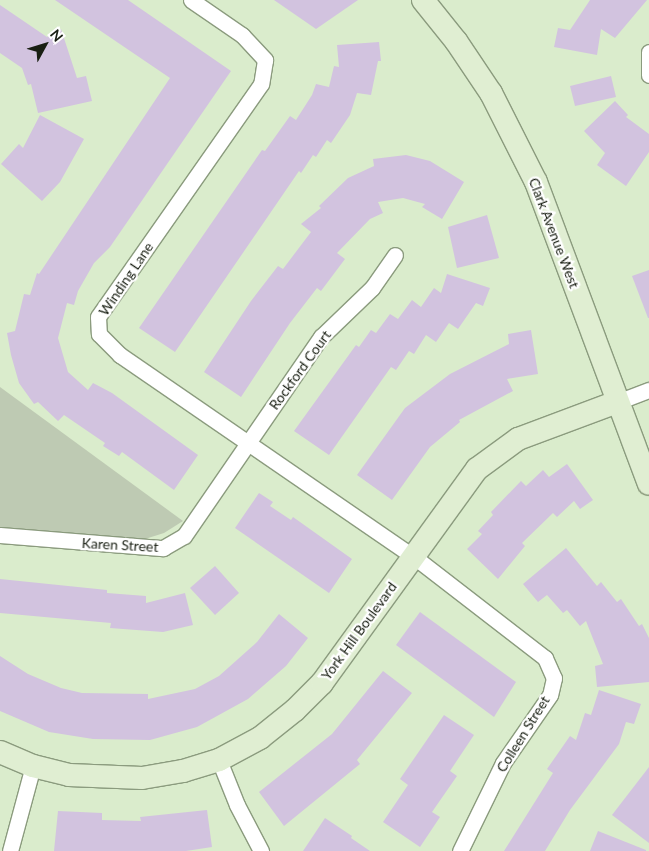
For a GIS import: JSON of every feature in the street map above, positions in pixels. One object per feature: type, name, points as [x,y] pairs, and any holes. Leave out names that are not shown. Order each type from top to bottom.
[{"type":"street","name":"Winding Lane","points":[[191,0],[242,35],[265,60],[261,84],[98,317],[99,334],[120,355],[413,556]]},
{"type":"street","name":"Clark Avenue West","points":[[422,0],[456,41],[491,93],[536,182],[649,484]]},
{"type":"street","points":[[649,52],[649,75]]},
{"type":"street","name":"Rockford Court","points":[[249,443],[321,337],[372,288],[395,255]]},
{"type":"street","points":[[617,402],[649,390]]},
{"type":"street","name":"York Hill Boulevard","points":[[0,752],[33,766],[69,775],[142,778],[183,771],[220,760],[260,738],[295,710],[322,683],[354,643],[460,490],[497,452],[518,439],[617,402]]},
{"type":"street","name":"Karen Street","points":[[0,535],[163,548],[184,536],[249,443]]},
{"type":"street","name":"Colleen Street","points":[[413,556],[545,658],[554,678],[550,695],[503,763],[460,851]]},
{"type":"street","points":[[220,760],[237,805],[261,851]]},
{"type":"street","points":[[10,851],[33,766]]},
{"type":"green space","points":[[0,387],[183,521],[164,533],[145,539],[0,527]]},
{"type":"building","points":[[55,0],[128,0],[231,71],[110,247],[94,263],[78,291],[74,305],[67,303],[58,338],[68,372],[88,390],[93,383],[112,393],[198,455],[174,490],[122,452],[119,456],[103,446],[105,443],[64,415],[58,421],[38,402],[34,404],[19,383],[11,355],[7,333],[15,331],[24,294],[30,295],[37,273],[39,274],[170,78]]},
{"type":"building","points":[[274,0],[358,0],[316,29]]},
{"type":"building","points":[[590,0],[647,0],[615,38],[601,29],[597,55],[554,47],[558,28],[570,30]]},
{"type":"building","points":[[0,5],[47,37],[61,29],[77,78],[86,76],[92,101],[38,113],[31,84],[28,85],[22,68],[0,53]]},
{"type":"building","points":[[379,42],[381,61],[378,61],[371,95],[357,93],[350,115],[331,143],[327,140],[316,157],[313,155],[301,173],[299,171],[175,352],[139,328],[262,150],[265,151],[290,116],[296,120],[312,95],[316,84],[329,87],[334,66],[339,67],[337,45]]},
{"type":"building","points":[[611,76],[616,97],[575,106],[570,86]]},
{"type":"building","points":[[615,101],[628,115],[626,117],[649,134],[649,152],[626,186],[597,165],[605,153],[584,131]]},
{"type":"building","points":[[40,115],[84,139],[60,182],[42,201],[1,164],[19,144],[23,148]]},
{"type":"building","points":[[406,155],[430,161],[464,182],[442,219],[422,207],[425,204],[403,198],[378,202],[383,213],[370,219],[337,253],[345,259],[321,291],[317,288],[290,323],[241,397],[204,372],[251,301],[278,266],[283,269],[311,232],[301,224],[321,208],[319,206],[348,178],[374,166],[373,159]]},
{"type":"building","points":[[487,215],[499,258],[457,268],[448,227]]},
{"type":"building","points":[[649,270],[649,318],[648,318],[632,276]]},
{"type":"building","points":[[447,274],[490,288],[483,306],[476,303],[458,329],[449,323],[436,342],[426,335],[414,354],[409,351],[396,370],[391,367],[329,455],[294,431],[356,345],[359,347],[371,330],[376,333],[390,314],[398,319],[412,300],[421,307],[434,288],[441,293]]},
{"type":"building","points":[[531,330],[538,374],[507,379],[513,391],[459,420],[460,422],[430,447],[392,500],[357,475],[405,408],[450,374],[509,344],[508,334]]},
{"type":"building","points":[[567,464],[593,500],[580,509],[574,501],[557,517],[553,513],[522,543],[525,546],[498,579],[467,549],[482,534],[478,531],[493,515],[491,512],[521,481],[526,486],[543,470],[549,477]]},
{"type":"building","points":[[259,493],[273,502],[270,506],[291,520],[293,517],[352,559],[329,593],[235,528]]},
{"type":"building","points":[[566,548],[597,586],[601,582],[617,602],[621,599],[639,626],[642,624],[649,638],[649,682],[597,687],[595,666],[603,664],[586,621],[580,626],[567,610],[563,613],[547,595],[538,602],[523,584]]},
{"type":"building","points":[[215,566],[239,593],[215,615],[190,588]]},
{"type":"building","points":[[0,579],[107,590],[107,593],[146,596],[146,603],[185,593],[193,625],[163,632],[110,628],[111,623],[0,613]]},
{"type":"building","points":[[420,612],[516,682],[494,717],[396,645]]},
{"type":"building","points":[[279,614],[308,638],[286,666],[248,699],[197,727],[150,740],[93,739],[49,732],[0,711],[0,656],[28,674],[61,688],[82,693],[148,694],[148,699],[195,689],[219,676],[257,642]]},
{"type":"building","points":[[383,671],[412,693],[357,760],[360,764],[284,826],[259,792],[332,734]]},
{"type":"building","points":[[599,690],[641,704],[634,724],[626,722],[619,744],[570,810],[545,851],[504,851],[553,773],[547,769],[570,736],[576,740],[585,713],[591,715]]},
{"type":"building","points":[[444,715],[474,735],[450,771],[457,776],[432,812],[440,817],[420,847],[383,822],[408,785],[400,779]]},
{"type":"building","points":[[649,767],[649,843],[612,815]]},
{"type":"building","points":[[207,810],[212,847],[186,851],[54,851],[58,811],[102,813],[102,820],[141,821],[140,817]]},
{"type":"building","points":[[325,818],[352,836],[351,838],[370,851],[303,851]]},
{"type":"building","points":[[598,831],[646,850],[646,851],[590,851]]}]
